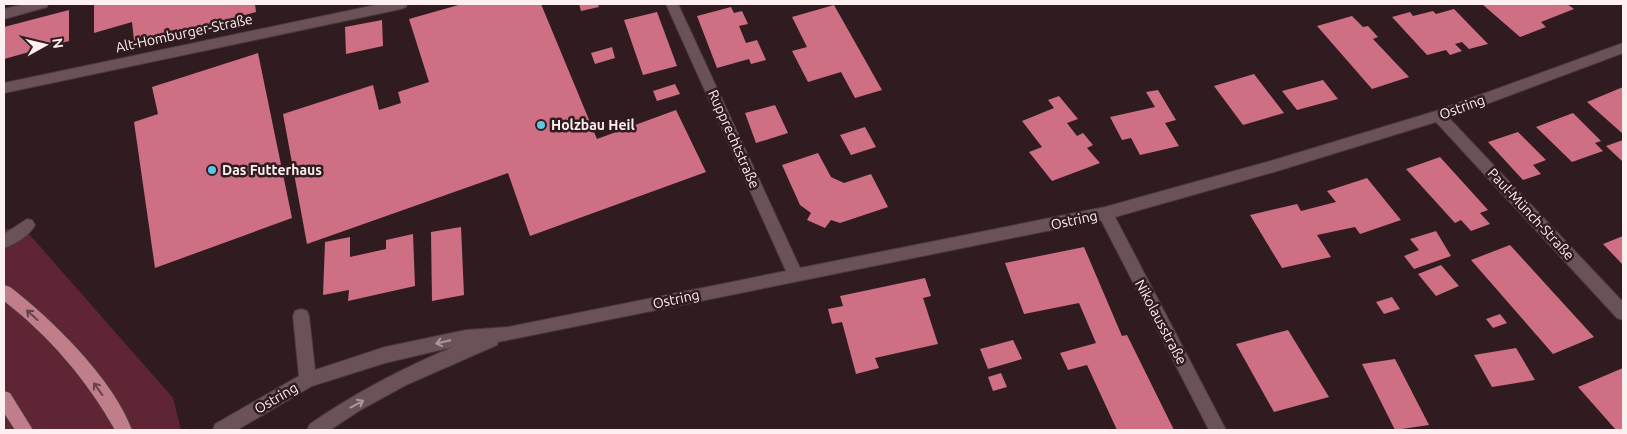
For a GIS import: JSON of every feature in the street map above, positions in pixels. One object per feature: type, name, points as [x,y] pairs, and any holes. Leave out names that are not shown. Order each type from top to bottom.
[{"type":"main road","points":[[4,292],[59,340],[98,389],[124,430]]},
{"type":"main road","points":[[4,399],[25,430]]},
{"type":"street","points":[[4,14],[42,4]]},
{"type":"street","name":"Alt-Homburger-Straße","points":[[4,88],[401,4]]},
{"type":"street","name":"Rupprechtstraße","points":[[672,4],[795,274]]},
{"type":"street","name":"Ostring","points":[[221,430],[308,380],[385,355],[466,337],[508,334],[795,274],[959,244],[1105,213],[1274,166],[1439,116],[1623,48]]},
{"type":"street","name":"Paul-Münch-Straße","points":[[1439,116],[1623,313]]},
{"type":"street","name":"Nikolausstraße","points":[[1105,213],[1218,430]]},
{"type":"street","points":[[4,242],[28,225]]},
{"type":"street","points":[[301,316],[308,380]]},
{"type":"street","name":"Ostring","points":[[316,430],[338,414],[445,357],[508,334]]},
{"type":"shaded area","points":[[4,228],[29,234],[173,398],[181,430],[4,430]]},
{"type":"building","points":[[94,4],[255,4],[256,12],[177,34],[177,29],[134,41],[132,22],[94,33]]},
{"type":"building","points":[[462,4],[541,4],[597,139],[676,110],[706,172],[530,236],[508,173],[307,244],[283,114],[373,85],[379,110],[401,103],[398,92],[429,82],[409,19]]},
{"type":"building","points":[[579,4],[598,4],[599,7],[581,11]]},
{"type":"building","points":[[1482,4],[1567,4],[1574,9],[1541,22],[1546,27],[1520,37]]},
{"type":"building","points":[[834,5],[882,90],[855,98],[841,72],[808,82],[792,51],[807,47],[792,17]]},
{"type":"building","points":[[731,7],[734,13],[742,11],[748,24],[739,26],[746,43],[757,40],[766,60],[751,64],[749,59],[717,68],[697,16]]},
{"type":"building","points":[[1454,9],[1488,44],[1469,49],[1462,42],[1455,44],[1462,51],[1450,55],[1446,50],[1427,55],[1392,17],[1410,12],[1413,16],[1433,11],[1436,14]]},
{"type":"building","points":[[69,10],[69,41],[4,59],[4,27]]},
{"type":"building","points":[[657,12],[677,66],[643,75],[624,20]]},
{"type":"building","points":[[1352,16],[1363,27],[1368,26],[1378,37],[1373,39],[1409,77],[1372,89],[1317,26]]},
{"type":"building","points":[[382,20],[383,46],[346,54],[345,27]]},
{"type":"building","points":[[612,47],[615,58],[595,64],[591,53]]},
{"type":"building","name":"Das Futterhaus","points":[[258,53],[292,218],[155,268],[134,122],[158,114],[152,87]]},
{"type":"building","points":[[1254,74],[1284,113],[1243,125],[1214,86]]},
{"type":"building","points":[[1323,80],[1338,99],[1297,110],[1282,91]]},
{"type":"building","points":[[675,84],[680,94],[657,101],[653,91]]},
{"type":"building","points":[[1623,87],[1623,134],[1587,102]]},
{"type":"building","points":[[1158,90],[1176,120],[1165,123],[1179,146],[1140,155],[1131,138],[1122,140],[1110,117],[1155,107],[1146,92]]},
{"type":"building","points":[[1059,96],[1078,119],[1067,123],[1077,136],[1083,133],[1093,145],[1087,148],[1100,163],[1052,181],[1029,152],[1042,147],[1022,121],[1054,108],[1048,100]]},
{"type":"building","points":[[775,105],[788,133],[756,143],[745,113]]},
{"type":"building","points":[[1573,113],[1601,141],[1595,143],[1603,151],[1572,162],[1536,127]]},
{"type":"building","points":[[865,127],[876,147],[851,155],[840,135]]},
{"type":"building","points":[[1518,132],[1546,160],[1533,165],[1541,174],[1523,180],[1488,142]]},
{"type":"building","points":[[1623,140],[1623,162],[1606,146]]},
{"type":"building","points":[[818,153],[831,177],[844,183],[871,174],[888,207],[840,223],[831,220],[825,228],[807,220],[811,213],[800,205],[782,165]]},
{"type":"building","points":[[1440,157],[1488,210],[1480,213],[1490,224],[1471,231],[1461,220],[1455,223],[1406,169]]},
{"type":"building","points":[[1367,178],[1401,220],[1360,234],[1355,227],[1317,235],[1331,257],[1282,268],[1250,215],[1297,204],[1301,211],[1336,202],[1327,191]]},
{"type":"building","points":[[461,227],[464,295],[432,301],[431,232]]},
{"type":"building","points":[[1436,231],[1451,256],[1414,269],[1404,256],[1419,250],[1410,239]]},
{"type":"building","points":[[413,234],[415,286],[348,301],[349,290],[323,295],[325,242],[350,237],[350,257],[386,249],[386,240]]},
{"type":"building","points":[[1623,236],[1623,265],[1603,244]]},
{"type":"building","points":[[1510,245],[1594,337],[1553,354],[1471,260]]},
{"type":"building","points":[[1084,247],[1122,336],[1127,335],[1174,430],[1117,430],[1087,365],[1068,370],[1060,353],[1096,343],[1079,303],[1024,314],[1005,263]]},
{"type":"building","points":[[1441,265],[1459,286],[1436,296],[1418,274]]},
{"type":"building","points":[[925,278],[931,296],[923,298],[938,344],[875,358],[879,368],[856,374],[842,322],[832,324],[828,309],[843,306],[840,296]]},
{"type":"building","points":[[1392,297],[1400,309],[1384,314],[1376,302]]},
{"type":"building","points":[[1500,314],[1507,323],[1493,328],[1486,319]]},
{"type":"building","points":[[1288,330],[1329,397],[1274,412],[1236,344]]},
{"type":"building","points":[[1013,340],[1022,359],[988,369],[980,349]]},
{"type":"building","points":[[1516,348],[1535,380],[1492,387],[1474,355]]},
{"type":"building","points":[[1395,359],[1429,425],[1395,430],[1362,364]]},
{"type":"building","points":[[1623,368],[1623,430],[1616,430],[1578,387]]},
{"type":"building","points":[[1001,373],[1007,387],[993,391],[988,377]]},
{"type":"place","name":"Holzbau Heil","points":[[541,125]]},
{"type":"place","name":"Das Futterhaus","points":[[212,170]]}]
